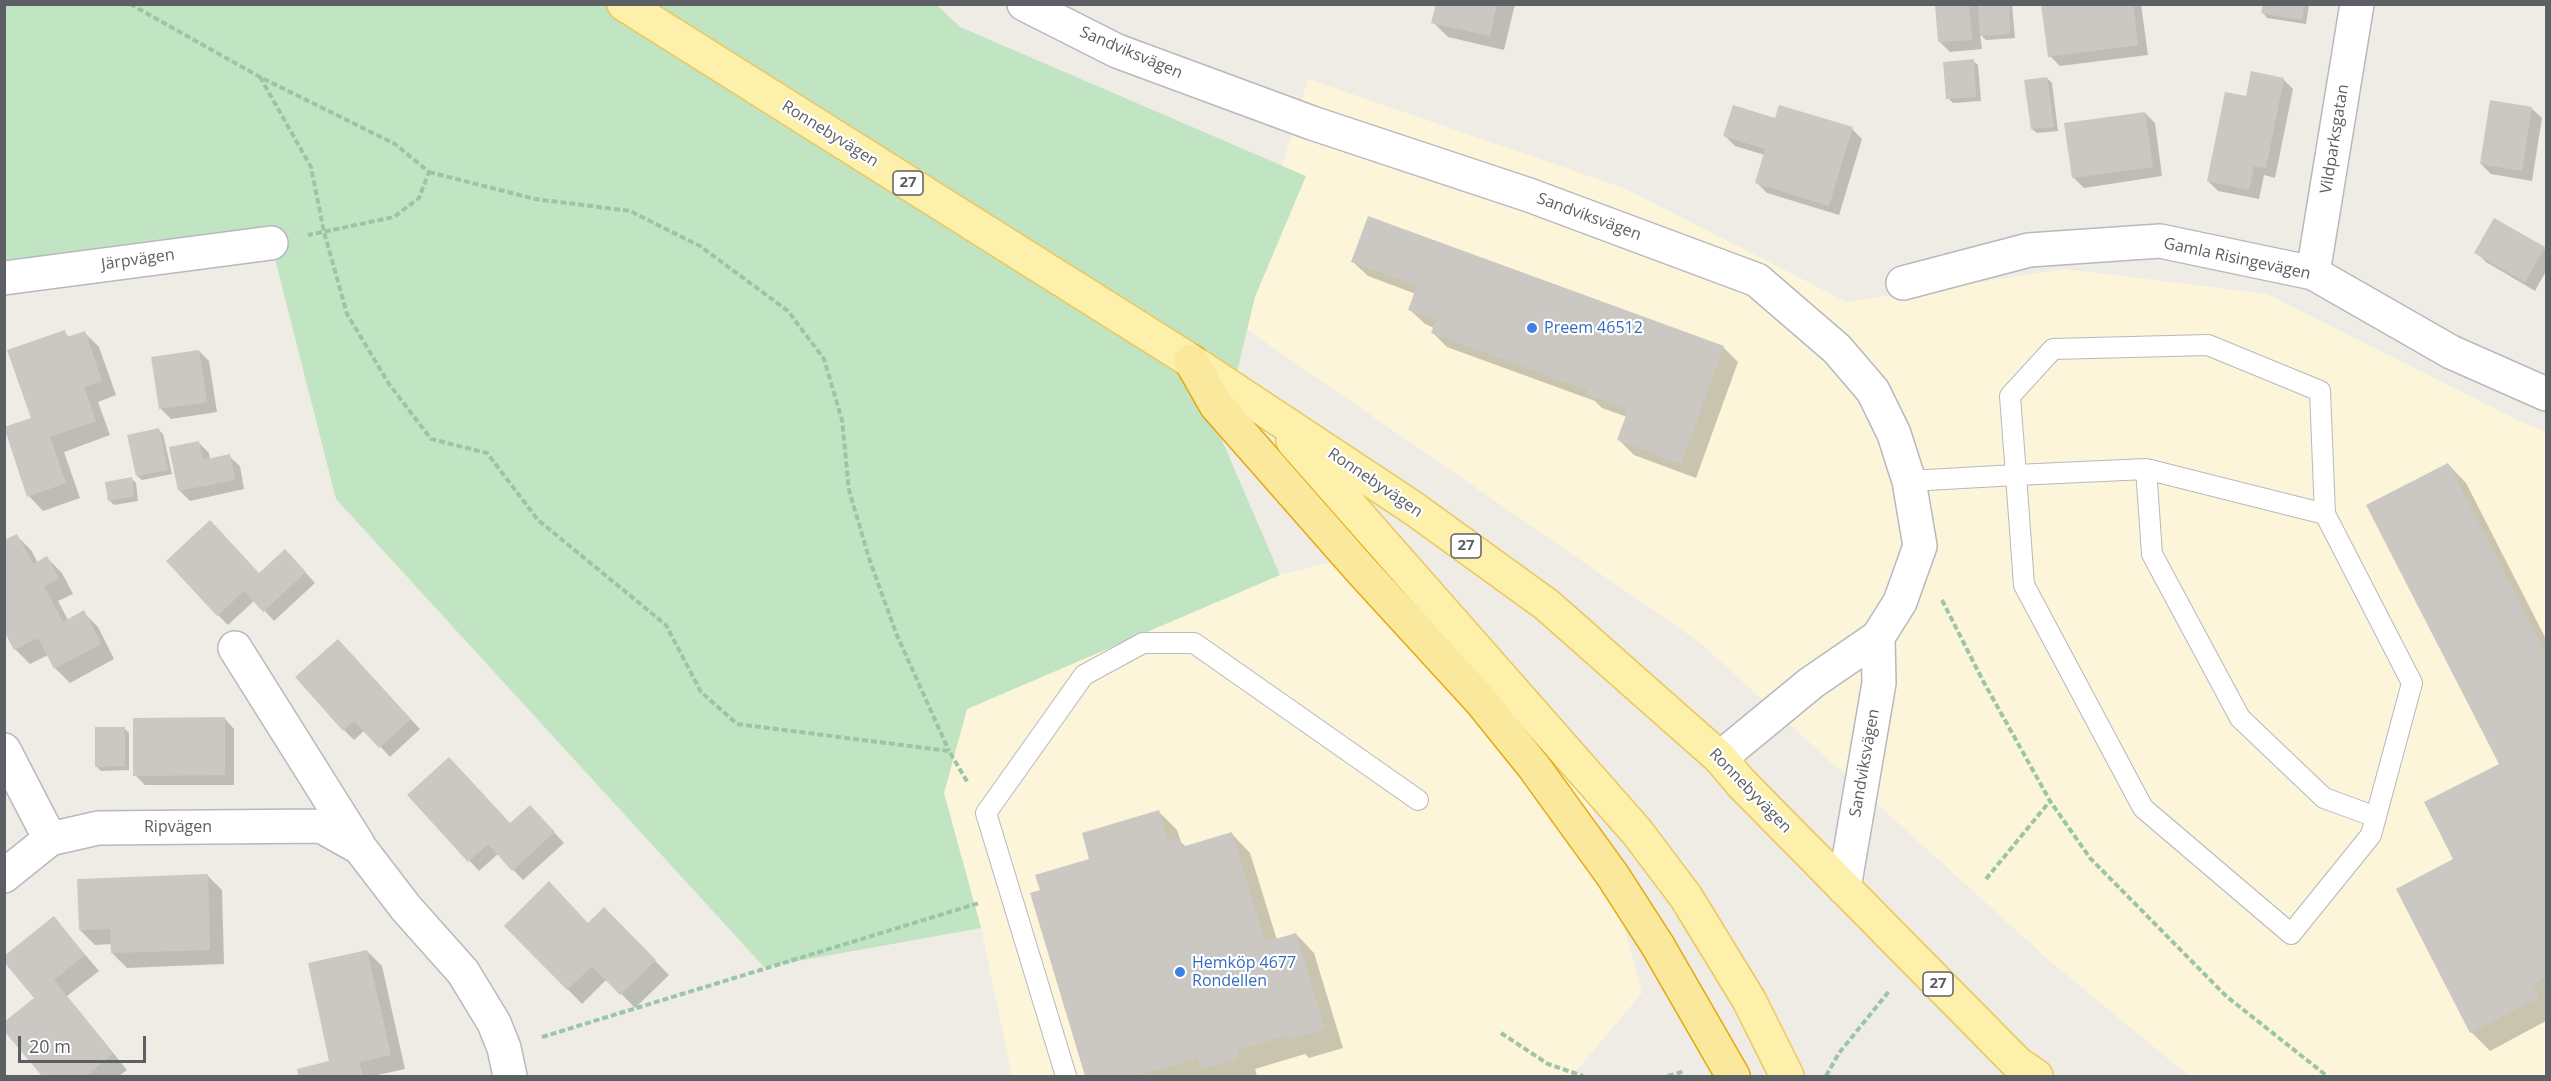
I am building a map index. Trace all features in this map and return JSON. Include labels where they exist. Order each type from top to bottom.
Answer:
[{"type":"highway","points":[[1191,361],[1216,405],[1480,700],[1534,767],[1612,876],[1658,946],[1733,1077]]},
{"type":"main road","name":"Ronnebyvägen","points":[[624,4],[1191,361],[1413,508],[1547,606],[1720,758],[1740,783],[2017,1063],[2036,1077]]},
{"type":"main road","points":[[1266,410],[1637,832],[1686,897],[1749,1000],[1787,1077]]},
{"type":"street","name":"Sandviksvägen","points":[[1023,4],[1117,51],[1312,123],[1529,195],[1757,280],[1837,349],[1873,391],[1894,434],[1909,481],[1920,546],[1900,602],[1878,637],[1811,683],[1720,758]]},
{"type":"street","name":"Vildparksgatan","points":[[2313,273],[2357,4]]},
{"type":"street","name":"Gamla Risingevägen","points":[[1903,283],[2028,250],[2160,241],[2313,273],[2451,352],[2547,394]]},
{"type":"street","name":"Järpvägen","points":[[4,278],[272,243]]},
{"type":"street","name":"Sandviksvägen","points":[[1844,888],[1879,683],[1878,637]]},
{"type":"street","name":"Ripvägen","points":[[235,648],[360,848],[406,908],[463,972],[494,1023],[507,1062]]},
{"type":"street","points":[[4,750],[50,839]]},
{"type":"street","name":"Ripvägen","points":[[4,876],[50,839],[98,828],[321,826],[360,848]]},
{"type":"lane","points":[[2208,345],[2320,390],[2325,514],[2412,683],[2371,835],[2291,934],[2144,808],[2024,585],[2010,396],[2053,349],[2208,345]]},
{"type":"lane","points":[[1909,481],[2146,469],[2325,514]]},
{"type":"lane","points":[[2146,469],[2152,555],[2240,718],[2324,798],[2376,818]]},
{"type":"lane","points":[[1066,1077],[986,813],[1084,675],[1143,643],[1194,643],[1418,800]]},
{"type":"path","points":[[129,4],[260,77],[395,144],[429,172],[535,198],[630,211],[700,246],[788,311],[824,359],[842,420],[849,489],[869,558],[896,633],[949,751],[986,813]]},
{"type":"path","points":[[260,77],[311,167],[324,232],[347,314],[389,384],[431,439],[487,453],[538,520],[666,625],[701,692],[737,724],[949,751]]},
{"type":"path","points":[[272,243],[394,217],[419,198],[429,172]]},
{"type":"path","points":[[1920,546],[1949,617],[2050,801],[2090,858],[2226,996],[2327,1077]]},
{"type":"path","points":[[1986,879],[2050,801]]},
{"type":"path","points":[[507,1062],[1011,893]]},
{"type":"path","points":[[1825,1077],[1839,1053],[1890,990]]},
{"type":"path","points":[[1501,1033],[1548,1064],[1583,1077]]},
{"type":"shaded area","points":[[1308,79],[1624,188],[1847,302],[2065,269],[2267,294],[2546,432],[2546,1076],[2189,1076],[2052,963],[1699,642],[1236,322]]},
{"type":"shaded area","points":[[1377,551],[1589,795],[1642,993],[1572,1076],[1012,1076],[981,928],[944,793],[967,709],[1280,575]]},
{"type":"green space","points":[[4,5],[937,5],[960,27],[1306,176],[1255,297],[1221,438],[1280,575],[967,709],[944,793],[981,928],[764,967],[336,499],[271,243],[5,278]]},
{"type":"building","points":[[1436,4],[1497,4],[1490,36],[1431,23]]},
{"type":"building","points":[[1935,4],[1969,4],[1972,40],[1938,42]]},
{"type":"building","points":[[1978,4],[2009,4],[2010,34],[1980,36]]},
{"type":"building","points":[[2041,4],[2133,4],[2138,45],[2048,57]]},
{"type":"building","points":[[2263,4],[2304,4],[2302,20],[2261,13]]},
{"type":"building","points":[[1974,59],[1976,97],[1946,99],[1943,62]]},
{"type":"building","points":[[2251,71],[2284,78],[2266,168],[2254,166],[2249,190],[2207,181],[2225,92],[2246,96]]},
{"type":"building","points":[[2047,77],[2054,127],[2031,129],[2024,80]]},
{"type":"building","points":[[2490,100],[2532,107],[2522,171],[2480,164]]},
{"type":"building","points":[[1733,105],[1775,118],[1779,105],[1853,127],[1829,206],[1755,183],[1765,149],[1723,136]]},
{"type":"building","points":[[2145,112],[2153,167],[2072,178],[2064,123]]},
{"type":"building","points":[[1368,216],[1724,346],[1681,464],[1617,440],[1628,410],[1586,394],[1587,390],[1431,333],[1436,320],[1408,310],[1417,286],[1351,262]]},
{"type":"building","points":[[2494,218],[2545,247],[2525,282],[2474,253]]},
{"type":"building","points":[[65,330],[67,337],[85,331],[102,381],[84,387],[96,421],[50,437],[66,483],[27,497],[4,427],[31,418],[7,350]]},
{"type":"building","points":[[199,350],[207,402],[159,409],[151,357]]},
{"type":"building","points":[[159,428],[168,470],[136,476],[127,435]]},
{"type":"building","points":[[199,441],[203,460],[230,454],[235,480],[178,491],[169,447]]},
{"type":"building","points":[[2448,463],[2546,654],[2546,977],[2533,984],[2540,997],[2470,1033],[2396,889],[2453,859],[2424,802],[2499,764],[2366,505]]},
{"type":"building","points":[[132,477],[134,496],[108,501],[105,482]]},
{"type":"building","points":[[210,520],[259,573],[285,549],[306,572],[263,612],[244,591],[217,616],[166,561]]},
{"type":"building","points":[[17,534],[33,564],[47,556],[59,579],[44,586],[63,622],[84,610],[101,644],[54,669],[38,638],[14,650],[4,631],[4,540]]},
{"type":"building","points":[[338,639],[411,719],[379,748],[354,721],[343,731],[295,677]]},
{"type":"building","points":[[225,717],[225,775],[133,776],[133,718]]},
{"type":"building","points":[[95,727],[125,727],[125,766],[95,767]]},
{"type":"building","points":[[449,757],[510,823],[530,805],[555,832],[512,871],[488,844],[468,862],[407,795]]},
{"type":"building","points":[[1159,810],[1168,841],[1179,838],[1182,847],[1232,832],[1265,942],[1296,933],[1325,1029],[1289,1040],[1288,1035],[1237,1050],[1239,1058],[1201,1069],[1198,1058],[1136,1076],[1085,1076],[1030,893],[1040,890],[1035,875],[1089,859],[1082,833]]},
{"type":"building","points":[[208,874],[210,950],[111,953],[110,929],[79,930],[77,879]]},
{"type":"building","points":[[549,881],[588,923],[604,907],[656,960],[620,995],[592,966],[567,990],[504,926]]},
{"type":"building","points":[[54,916],[85,955],[54,980],[113,1054],[86,1076],[42,1076],[4,1031],[4,1022],[34,998],[4,962],[4,956]]},
{"type":"building","points":[[367,950],[391,1055],[359,1062],[363,1076],[298,1076],[297,1069],[329,1061],[308,963]]},
{"type":"place","name":"Preem 46512","points":[[1532,328]]},
{"type":"place","name":"Hemköp 4677 Rondellen","points":[[1180,972]]}]
